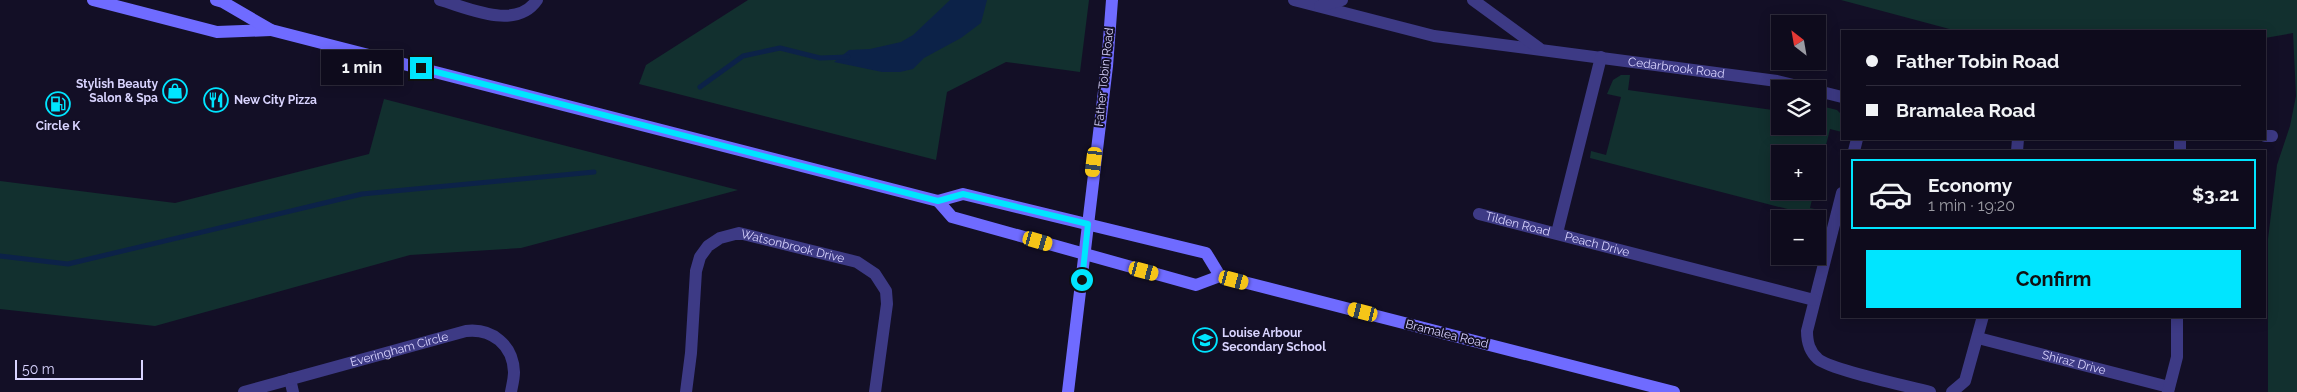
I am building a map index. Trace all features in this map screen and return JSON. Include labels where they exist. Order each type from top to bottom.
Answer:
[{"type":"main road","points":[[93,0],[217,32],[271,30]]},
{"type":"main road","points":[[216,0],[223,2],[271,30],[938,201],[963,194],[1206,253],[1220,276],[1196,285],[952,217],[938,201]]},
{"type":"main road","name":"Father Tobin Road","points":[[1068,392],[1107,66],[1112,0]]},
{"type":"main road","name":"Bramalea Road","points":[[1220,276],[1674,392]]},
{"type":"street","points":[[440,0],[504,17],[516,16],[525,12],[537,0]]},
{"type":"street","name":"Cedarbrook Road","points":[[1294,0],[1434,36],[1771,80]]},
{"type":"street","name":"Cedarbrook Road","points":[[1318,6],[1342,0]]},
{"type":"street","name":"Cedarbrook Road","points":[[1473,0],[1541,50]]},
{"type":"street","name":"Peach Drive","points":[[1601,57],[1557,233],[1814,300]]},
{"type":"street","points":[[1826,93],[1841,97]]},
{"type":"street","points":[[1841,197],[1807,331],[1807,341],[1811,350],[1817,358],[1826,364],[1930,392]]},
{"type":"street","name":"Tilden Road","points":[[1479,214],[1557,233]]},
{"type":"street","name":"Watsonbrook Drive","points":[[686,392],[691,353],[696,271],[700,257],[708,246],[720,238],[739,233],[857,262],[875,274],[886,291],[887,304],[875,392]]},
{"type":"street","points":[[1952,392],[1965,381],[1983,318]]},
{"type":"street","points":[[2168,390],[2176,358],[2178,318]]},
{"type":"street","name":"Everingham Circle","points":[[244,392],[466,332],[480,330],[492,334],[506,350],[514,372],[511,392]]},
{"type":"street","name":"Shiraz Drive","points":[[1978,338],[2168,390]]},
{"type":"street","points":[[290,379],[293,392]]},
{"type":"green space","points":[[748,0],[1089,0],[1080,72],[1006,62],[947,92],[936,160],[639,84],[646,65]]},
{"type":"green space","points":[[1841,0],[2297,0],[2297,392],[2268,392],[2268,239],[2277,165],[2290,126],[2296,96],[2293,33],[2266,38],[2266,30],[1953,30]]},
{"type":"green space","points":[[1621,75],[1630,75],[1628,90],[1771,110],[1771,135],[1826,135],[1826,107],[1837,110],[1841,114],[1841,132],[1830,129],[1826,145],[1771,145],[1771,200],[1812,200],[1810,208],[1819,210],[1791,210],[1590,158],[1591,151],[1606,155],[1621,97],[1607,94],[1613,80]]},
{"type":"green space","points":[[384,99],[738,190],[521,248],[410,255],[155,326],[0,309],[0,181],[175,203],[369,154]]},
{"type":"water","points":[[950,0],[987,0],[981,23],[961,38],[924,58],[913,69],[900,72],[882,72],[834,62],[849,50],[870,49],[901,42],[913,35]]},
{"type":"waterway","points":[[700,87],[743,56],[780,48],[820,58],[848,57]]},
{"type":"waterway","points":[[0,256],[68,264],[362,194],[594,172]]},
{"type":"place","name":"Stylish Beauty Salon & Spa","points":[[175,91]]},
{"type":"place","name":"New City Pizza","points":[[216,100]]},
{"type":"place","name":"Circle K","points":[[58,104]]},
{"type":"place","name":"Louise Arbour Secondary School","points":[[1205,340]]},
{"type":"route","points":[[421,68],[938,201],[963,194],[1088,224],[1082,280]]}]
